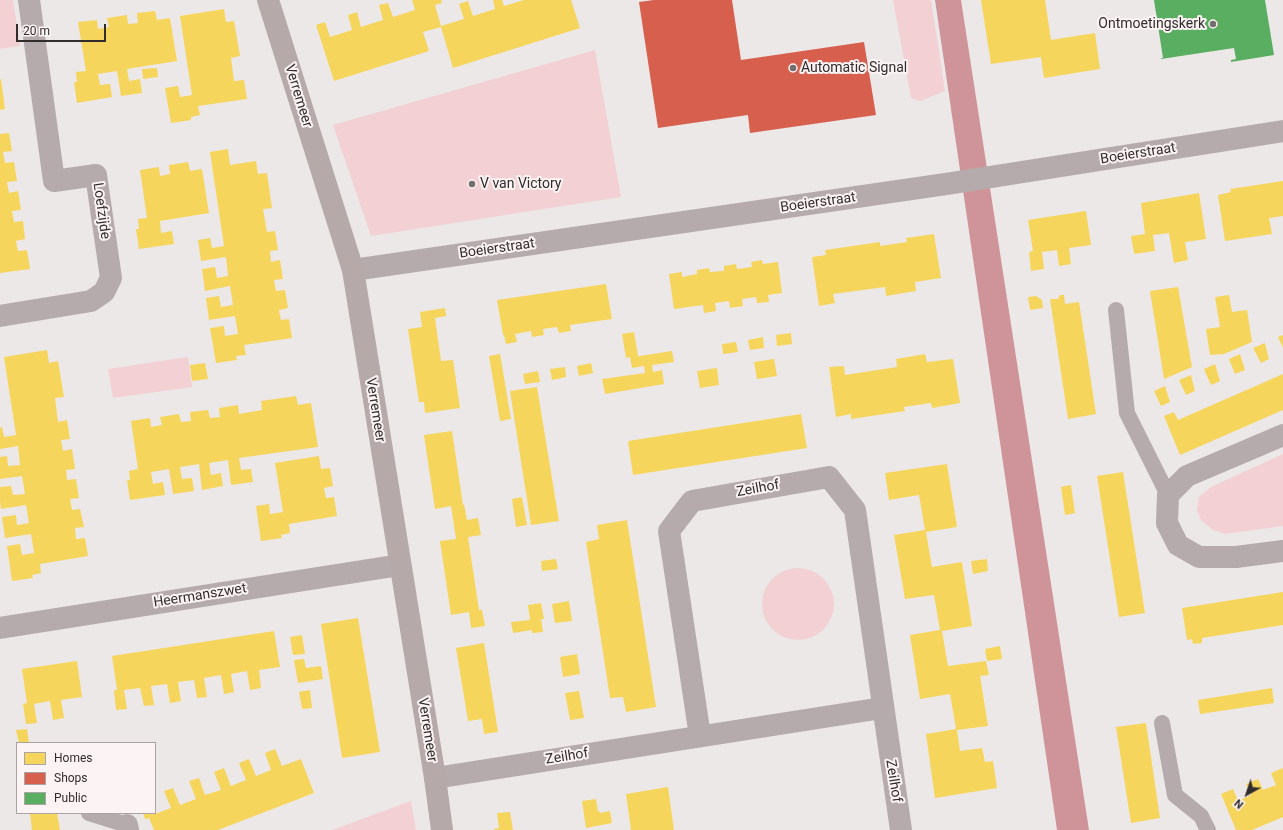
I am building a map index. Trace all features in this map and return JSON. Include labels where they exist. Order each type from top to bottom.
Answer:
[{"type":"street","name":"Loefzijde","points":[[0,316],[91,301],[104,292],[110,278],[96,175],[54,181],[29,0]]},
{"type":"street","name":"Verremeer","points":[[268,0],[352,270],[435,778],[442,830]]},
{"type":"street","name":"Boeierstraat","points":[[352,270],[946,184],[1283,131]]},
{"type":"street","points":[[1283,435],[1187,476],[1168,495],[1168,523],[1178,545],[1199,557],[1236,557],[1283,551]]},
{"type":"street","name":"Zeilhof","points":[[700,736],[669,531],[692,501],[828,477],[854,510],[901,830]]},
{"type":"street","name":"Heermanszwet","points":[[0,628],[400,565]]},
{"type":"street","name":"Zeilhof","points":[[435,778],[882,708]]},
{"type":"lane","points":[[1116,310],[1127,413],[1168,495]]},
{"type":"lane","points":[[1162,723],[1175,795],[1201,816],[1208,830]]},
{"type":"lane","points":[[92,814],[128,827]]},
{"type":"shaded area","points":[[0,0],[13,0],[20,46],[0,49]]},
{"type":"shaded area","points":[[893,0],[931,0],[945,91],[920,101],[911,98]]},
{"type":"shaded area","points":[[935,0],[961,0],[1089,830],[1057,830]]},
{"type":"shaded area","points":[[595,50],[621,197],[371,236],[333,125]]},
{"type":"shaded area","points":[[188,357],[192,387],[113,398],[108,369]]},
{"type":"shaded area","points":[[1283,454],[1283,526],[1225,534],[1213,530],[1201,520],[1197,510],[1199,497],[1211,487]]},
{"type":"shaded area","points":[[798,568],[818,574],[828,584],[834,604],[828,624],[818,634],[798,640],[778,634],[768,624],[762,604],[768,584],[778,574]]},
{"type":"shaded area","points":[[411,801],[416,830],[332,830]]},
{"type":"building: Homes","points":[[412,0],[441,0],[442,3],[435,5],[441,26],[464,19],[459,4],[468,1],[473,16],[495,9],[493,0],[502,0],[504,6],[524,0],[571,0],[580,28],[453,68],[441,27],[423,32],[429,51],[334,81],[316,25],[325,22],[330,37],[352,30],[348,15],[357,12],[361,27],[383,20],[379,5],[388,3],[393,17],[415,10]]},
{"type":"building: Homes","points":[[981,0],[1045,0],[1051,40],[1095,33],[1100,69],[1044,78],[1041,57],[991,64]]},
{"type":"building: Homes","points":[[224,9],[226,22],[234,21],[240,56],[231,58],[234,81],[244,80],[247,99],[198,106],[200,115],[191,117],[191,120],[171,123],[165,88],[178,86],[180,97],[192,95],[180,16]]},
{"type":"building: Homes","points":[[155,11],[157,20],[170,18],[177,61],[127,69],[129,81],[140,79],[142,93],[121,96],[117,71],[98,74],[100,85],[110,84],[112,97],[77,103],[74,82],[77,82],[76,72],[86,71],[78,22],[97,20],[98,29],[109,27],[107,18],[127,15],[128,24],[138,23],[137,13]]},
{"type":"building: Homes","points":[[157,68],[158,77],[143,79],[142,69]]},
{"type":"building: Homes","points":[[1,79],[5,109],[0,110],[0,80]]},
{"type":"building: Homes","points":[[9,133],[12,151],[3,152],[5,163],[14,162],[17,181],[7,182],[9,193],[18,191],[21,210],[12,211],[14,222],[23,221],[25,239],[16,241],[18,251],[27,250],[30,269],[0,273],[0,134]]},
{"type":"building: Homes","points":[[228,149],[230,165],[256,161],[258,174],[267,173],[272,208],[263,209],[267,232],[275,231],[278,250],[270,251],[271,262],[280,260],[283,279],[274,280],[276,291],[285,290],[288,308],[279,310],[281,320],[289,319],[292,338],[244,345],[246,355],[236,356],[237,360],[216,363],[210,328],[224,326],[225,336],[238,334],[235,316],[209,320],[206,298],[219,296],[221,307],[233,305],[230,286],[205,291],[202,269],[215,267],[217,278],[228,276],[226,257],[201,261],[198,240],[210,238],[212,248],[224,246],[210,152]]},
{"type":"building: Homes","points":[[188,162],[190,171],[202,169],[209,213],[160,221],[161,233],[172,231],[174,244],[139,249],[136,229],[139,229],[138,219],[147,218],[140,170],[159,167],[160,176],[170,174],[169,165]]},
{"type":"building: Homes","points":[[1283,181],[1283,216],[1269,218],[1272,234],[1225,241],[1218,195],[1231,192],[1230,189]]},
{"type":"building: Homes","points":[[1199,193],[1206,239],[1185,242],[1188,260],[1174,263],[1169,233],[1153,235],[1155,251],[1134,254],[1131,236],[1145,234],[1141,203]]},
{"type":"building: Homes","points":[[1086,211],[1091,245],[1069,248],[1071,264],[1059,266],[1057,250],[1042,252],[1044,269],[1031,271],[1029,252],[1033,251],[1028,220]]},
{"type":"building: Homes","points":[[934,234],[941,278],[915,282],[916,291],[886,296],[885,287],[833,294],[835,303],[819,306],[812,257],[826,255],[825,250],[880,242],[880,246],[907,242],[906,238]]},
{"type":"building: Homes","points":[[762,260],[763,264],[778,262],[782,293],[768,295],[769,302],[757,303],[756,297],[742,299],[743,306],[730,308],[729,301],[715,303],[716,311],[704,313],[703,305],[674,309],[669,274],[682,272],[682,277],[697,274],[697,270],[709,268],[710,272],[724,271],[724,266],[736,264],[737,269],[752,267],[751,262]]},
{"type":"building: Homes","points":[[606,284],[612,319],[570,325],[571,331],[559,333],[557,327],[543,329],[544,335],[532,337],[531,331],[515,334],[517,342],[506,344],[497,300]]},
{"type":"building: Homes","points":[[1178,287],[1192,367],[1164,379],[1150,291]]},
{"type":"building: Homes","points":[[1060,295],[1064,295],[1065,304],[1079,302],[1096,414],[1068,419],[1050,299],[1058,299]]},
{"type":"building: Homes","points":[[1229,295],[1232,312],[1247,310],[1252,342],[1224,354],[1210,355],[1206,329],[1220,327],[1215,297]]},
{"type":"building: Homes","points":[[1036,296],[1042,300],[1043,308],[1030,310],[1028,297]]},
{"type":"building: Homes","points":[[445,308],[446,316],[435,318],[441,361],[453,360],[460,408],[425,413],[424,402],[419,402],[408,329],[422,327],[420,312]]},
{"type":"building: Homes","points":[[634,332],[638,356],[633,357],[672,351],[674,362],[652,365],[653,372],[662,370],[664,384],[605,394],[602,379],[645,373],[644,366],[632,368],[630,357],[626,358],[622,334]]},
{"type":"building: Homes","points":[[791,333],[792,344],[777,346],[776,335]]},
{"type":"building: Homes","points":[[1283,335],[1283,348],[1278,337]]},
{"type":"building: Homes","points":[[763,337],[764,348],[750,350],[748,340]]},
{"type":"building: Homes","points":[[736,342],[738,352],[723,354],[722,344]]},
{"type":"building: Homes","points":[[1265,343],[1269,359],[1261,363],[1253,348]]},
{"type":"building: Homes","points":[[47,350],[49,363],[58,361],[64,397],[55,398],[58,422],[67,420],[70,439],[61,440],[63,451],[72,449],[75,469],[66,470],[67,480],[76,479],[79,498],[70,499],[72,510],[80,509],[84,527],[75,528],[76,539],[85,538],[88,556],[40,564],[41,573],[32,575],[33,578],[12,581],[7,546],[20,544],[22,555],[34,553],[31,534],[5,538],[2,517],[16,515],[17,525],[29,523],[26,505],[1,509],[0,487],[11,486],[13,495],[25,494],[22,476],[0,479],[0,457],[7,456],[8,466],[20,465],[18,446],[0,449],[0,428],[2,427],[4,437],[16,435],[4,357]]},
{"type":"building: Homes","points":[[500,354],[511,419],[500,421],[489,356]]},
{"type":"building: Homes","points":[[925,354],[927,362],[953,359],[960,403],[932,408],[931,403],[904,407],[905,411],[851,419],[851,414],[836,417],[829,367],[844,366],[845,375],[897,367],[896,359]]},
{"type":"building: Homes","points":[[1240,354],[1245,370],[1235,374],[1229,359]]},
{"type":"building: Homes","points":[[774,359],[777,376],[757,379],[754,362]]},
{"type":"building: Homes","points":[[205,363],[208,379],[192,381],[190,365]]},
{"type":"building: Homes","points":[[591,363],[593,373],[579,376],[577,366]]},
{"type":"building: Homes","points":[[1215,364],[1220,381],[1211,385],[1204,369]]},
{"type":"building: Homes","points":[[565,367],[566,377],[552,380],[550,369]]},
{"type":"building: Homes","points":[[717,368],[719,385],[700,388],[697,371]]},
{"type":"building: Homes","points":[[538,371],[540,382],[525,384],[523,374]]},
{"type":"building: Homes","points":[[1283,374],[1283,410],[1180,455],[1164,416],[1174,412],[1178,420]]},
{"type":"building: Homes","points":[[1191,375],[1195,391],[1186,395],[1179,380]]},
{"type":"building: Homes","points":[[1165,386],[1170,402],[1161,406],[1154,391]]},
{"type":"building: Homes","points":[[537,387],[559,521],[531,525],[510,391]]},
{"type":"building: Homes","points":[[296,396],[298,405],[311,403],[318,447],[239,458],[241,470],[251,469],[253,482],[231,485],[228,460],[209,463],[211,475],[221,473],[223,486],[202,490],[199,464],[180,467],[182,479],[192,478],[194,491],[173,494],[169,469],[151,472],[153,484],[163,482],[165,495],[130,500],[127,480],[130,480],[129,471],[138,469],[131,421],[150,418],[151,427],[162,425],[160,417],[179,414],[181,422],[191,421],[190,412],[208,410],[210,418],[220,417],[219,408],[238,405],[239,414],[262,410],[261,401]]},
{"type":"building: Homes","points":[[801,414],[807,448],[633,475],[628,441]]},
{"type":"building: Homes","points":[[452,431],[463,505],[464,504],[467,520],[478,518],[481,535],[468,537],[479,610],[482,610],[485,626],[471,628],[469,612],[451,615],[440,541],[456,539],[451,506],[435,509],[424,435]]},
{"type":"building: Homes","points":[[319,456],[321,469],[330,468],[333,486],[324,488],[326,498],[334,497],[337,516],[289,524],[290,533],[281,535],[282,538],[261,541],[256,506],[269,504],[270,514],[283,512],[275,463]]},
{"type":"building: Homes","points":[[947,464],[957,527],[926,532],[932,567],[962,562],[972,626],[942,631],[948,666],[986,661],[989,675],[980,676],[988,726],[957,730],[960,751],[982,748],[985,762],[993,761],[997,788],[935,798],[926,734],[956,729],[950,694],[920,699],[910,635],[940,630],[934,595],[905,599],[894,535],[925,530],[919,495],[889,500],[885,473]]},
{"type":"building: Homes","points":[[1123,472],[1145,613],[1119,617],[1097,476]]},
{"type":"building: Homes","points":[[1071,485],[1075,513],[1065,515],[1061,487]]},
{"type":"building: Homes","points":[[522,497],[527,525],[516,527],[512,499]]},
{"type":"building: Homes","points":[[627,520],[656,707],[626,712],[623,697],[610,698],[586,542],[599,539],[597,525]]},
{"type":"building: Homes","points":[[556,559],[558,569],[542,571],[541,561]]},
{"type":"building: Homes","points":[[987,559],[988,571],[973,574],[971,561]]},
{"type":"building: Homes","points":[[1283,592],[1283,625],[1202,638],[1202,643],[1193,644],[1192,639],[1187,640],[1182,608]]},
{"type":"building: Homes","points":[[569,601],[572,621],[555,623],[552,604]]},
{"type":"building: Homes","points":[[541,603],[544,619],[541,619],[543,632],[532,633],[532,630],[513,633],[511,622],[530,620],[528,605]]},
{"type":"building: Homes","points":[[358,618],[380,752],[342,758],[321,624]]},
{"type":"building: Homes","points":[[274,631],[280,667],[259,670],[261,688],[250,690],[247,671],[231,674],[234,692],[224,694],[221,675],[204,678],[207,697],[197,698],[194,680],[178,682],[181,701],[170,703],[167,684],[151,686],[154,705],[144,706],[140,688],[124,690],[127,709],[116,710],[114,690],[117,690],[112,656]]},
{"type":"building: Homes","points":[[302,635],[305,654],[293,655],[290,637]]},
{"type":"building: Homes","points":[[484,643],[498,732],[484,734],[482,719],[468,721],[456,648]]},
{"type":"building: Homes","points":[[1000,646],[1002,659],[987,661],[985,649]]},
{"type":"building: Homes","points":[[577,654],[580,674],[563,677],[560,657]]},
{"type":"building: Homes","points":[[304,659],[306,668],[321,666],[323,679],[298,683],[294,660]]},
{"type":"building: Homes","points":[[77,661],[82,697],[61,700],[64,718],[53,720],[50,701],[34,704],[37,723],[26,724],[23,704],[27,703],[22,669]]},
{"type":"building: Homes","points":[[1272,688],[1274,703],[1200,714],[1198,700]]},
{"type":"building: Homes","points":[[310,690],[312,708],[302,709],[299,692]]},
{"type":"building: Homes","points":[[579,691],[584,718],[570,720],[565,693]]},
{"type":"building: Homes","points":[[1146,723],[1160,818],[1131,823],[1116,727]]},
{"type":"building: Homes","points":[[27,729],[29,742],[19,742],[16,730]]},
{"type":"building: Homes","points":[[275,749],[282,766],[301,759],[314,793],[218,830],[154,830],[149,818],[145,819],[143,814],[156,814],[171,808],[164,791],[173,788],[180,805],[196,799],[189,781],[199,778],[205,795],[221,790],[214,772],[224,768],[231,786],[246,780],[239,763],[249,759],[256,776],[271,770],[265,753]]},
{"type":"building: Homes","points":[[1283,768],[1283,817],[1252,830],[1236,830],[1221,794],[1233,789],[1238,801],[1251,795],[1246,784],[1258,779],[1263,790],[1276,785],[1271,773]]},
{"type":"building: Homes","points":[[668,787],[674,830],[631,830],[626,794]]},
{"type":"building: Homes","points":[[596,799],[598,812],[610,811],[612,823],[586,828],[582,801]]},
{"type":"building: Homes","points":[[510,812],[513,830],[494,830],[499,828],[497,813]]},
{"type":"building: Homes","points":[[30,814],[57,814],[60,830],[32,830]]},
{"type":"building: Shops","points":[[654,0],[732,0],[741,60],[864,42],[876,115],[750,133],[748,115],[658,128],[639,2]]},
{"type":"building: Public","name":"Ontmoetingskerk","points":[[1154,0],[1265,0],[1274,55],[1231,62],[1231,60],[1236,59],[1234,48],[1161,59],[1163,58]]},
{"type":"place","name":"Ontmoetingskerk","points":[[1213,24]]},
{"type":"place","name":"Automatic Signal","points":[[793,68]]},
{"type":"place","name":"V van Victory","points":[[472,184]]}]
